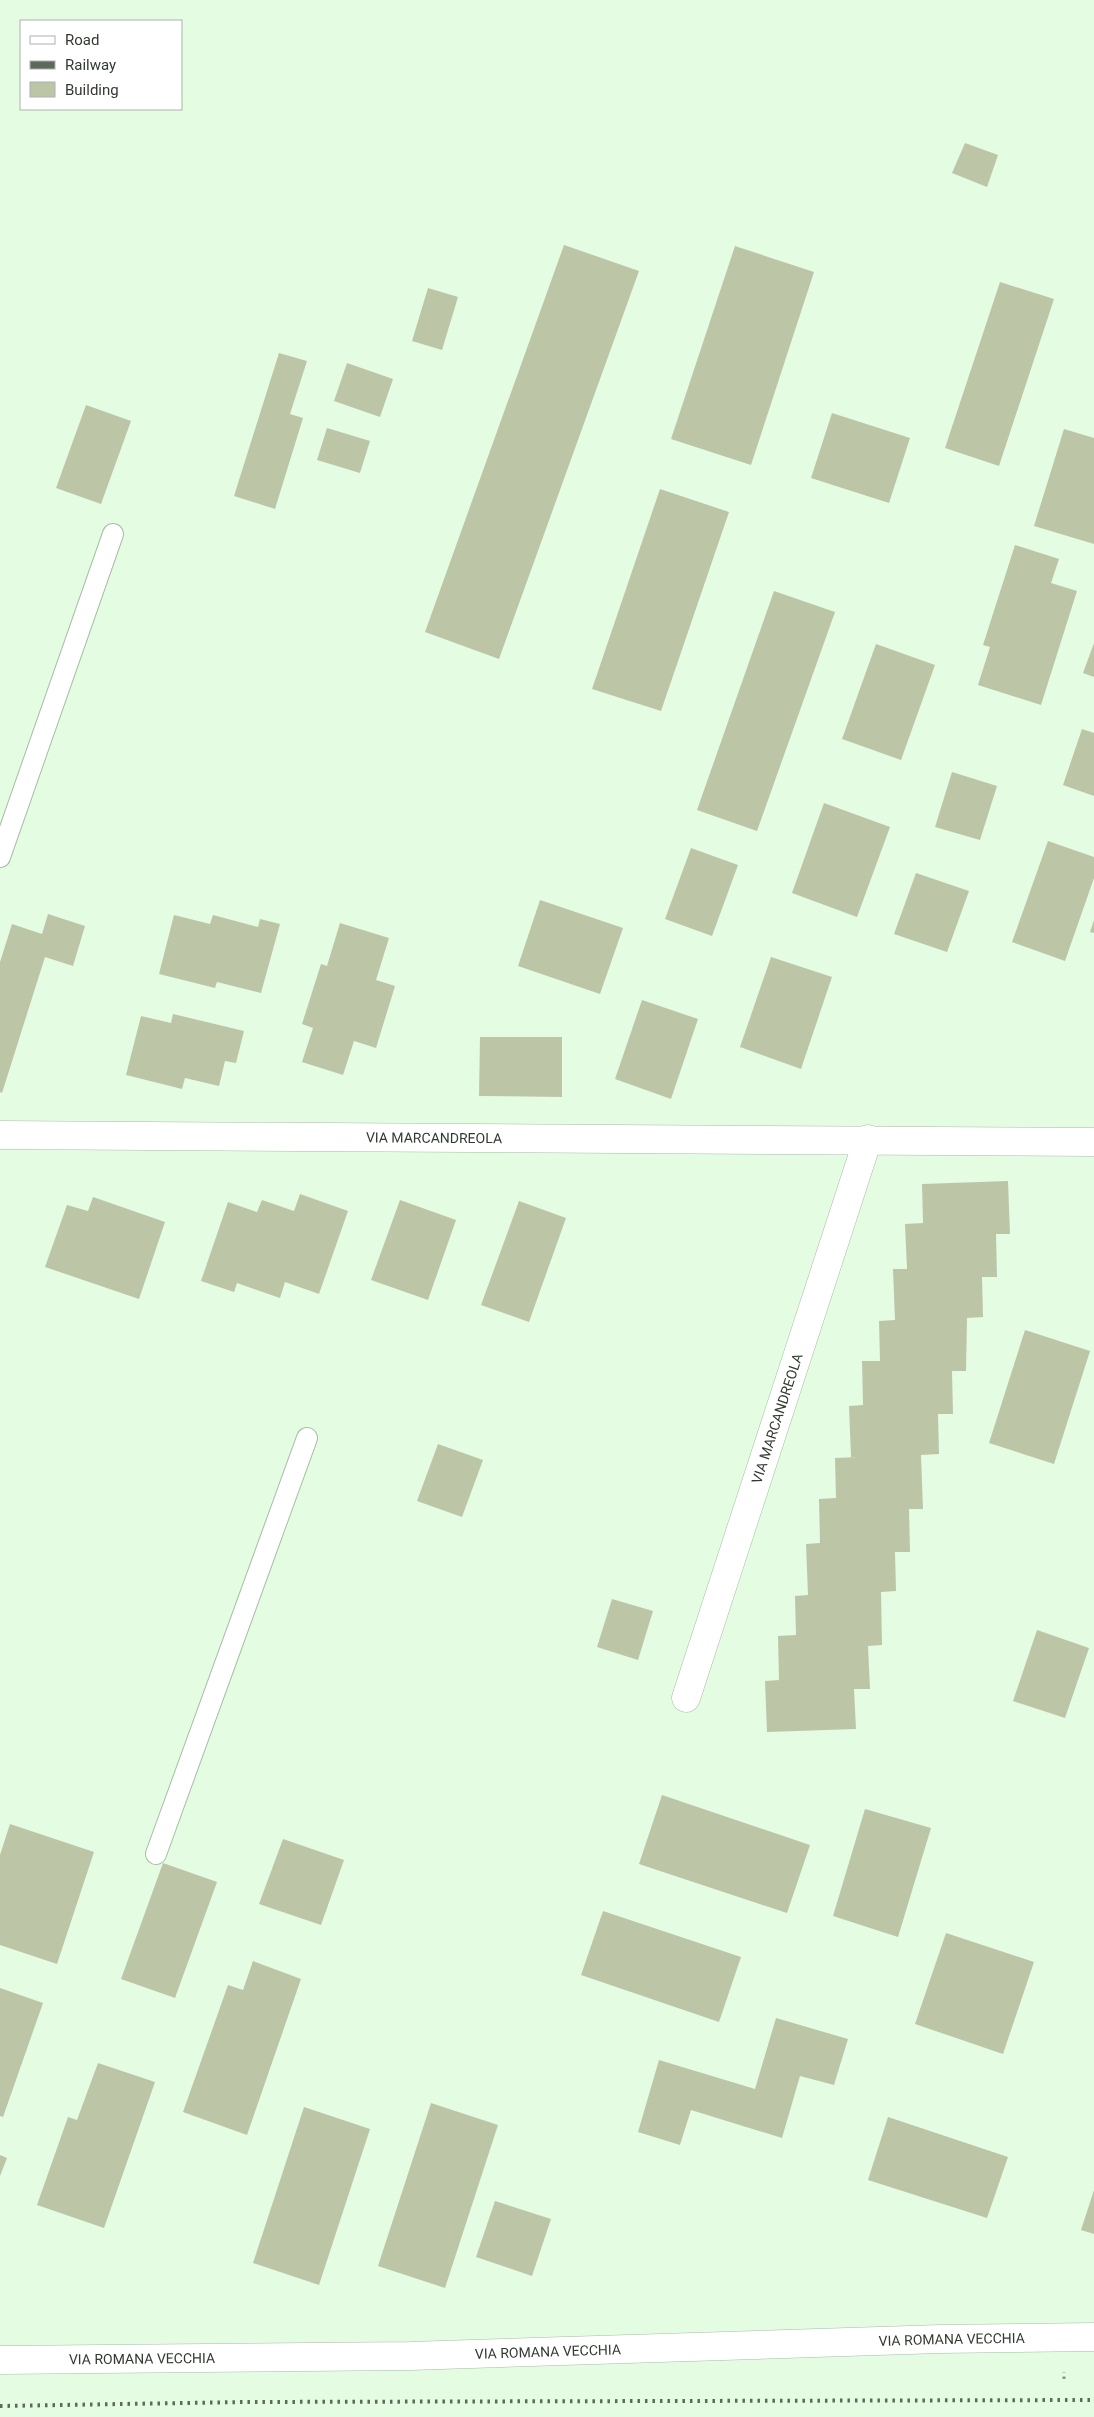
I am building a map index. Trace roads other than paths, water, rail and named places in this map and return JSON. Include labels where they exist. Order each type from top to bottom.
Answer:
[{"type":"street","name":"VIA MARCANDREOLA","points":[[0,1135],[189,1135],[404,1140],[868,1139],[1094,1142]]},
{"type":"street","name":"VIA MARCANDREOLA","points":[[686,1698],[868,1139]]},
{"type":"street","name":"VIA ROMANA VECCHIA","points":[[0,2360],[410,2356],[931,2340],[1094,2337]]},
{"type":"lane","points":[[0,857],[113,534]]},
{"type":"lane","points":[[156,1854],[306,1438]]},
{"type":"railway","points":[[0,2406],[244,2402],[1094,2400]]}]
